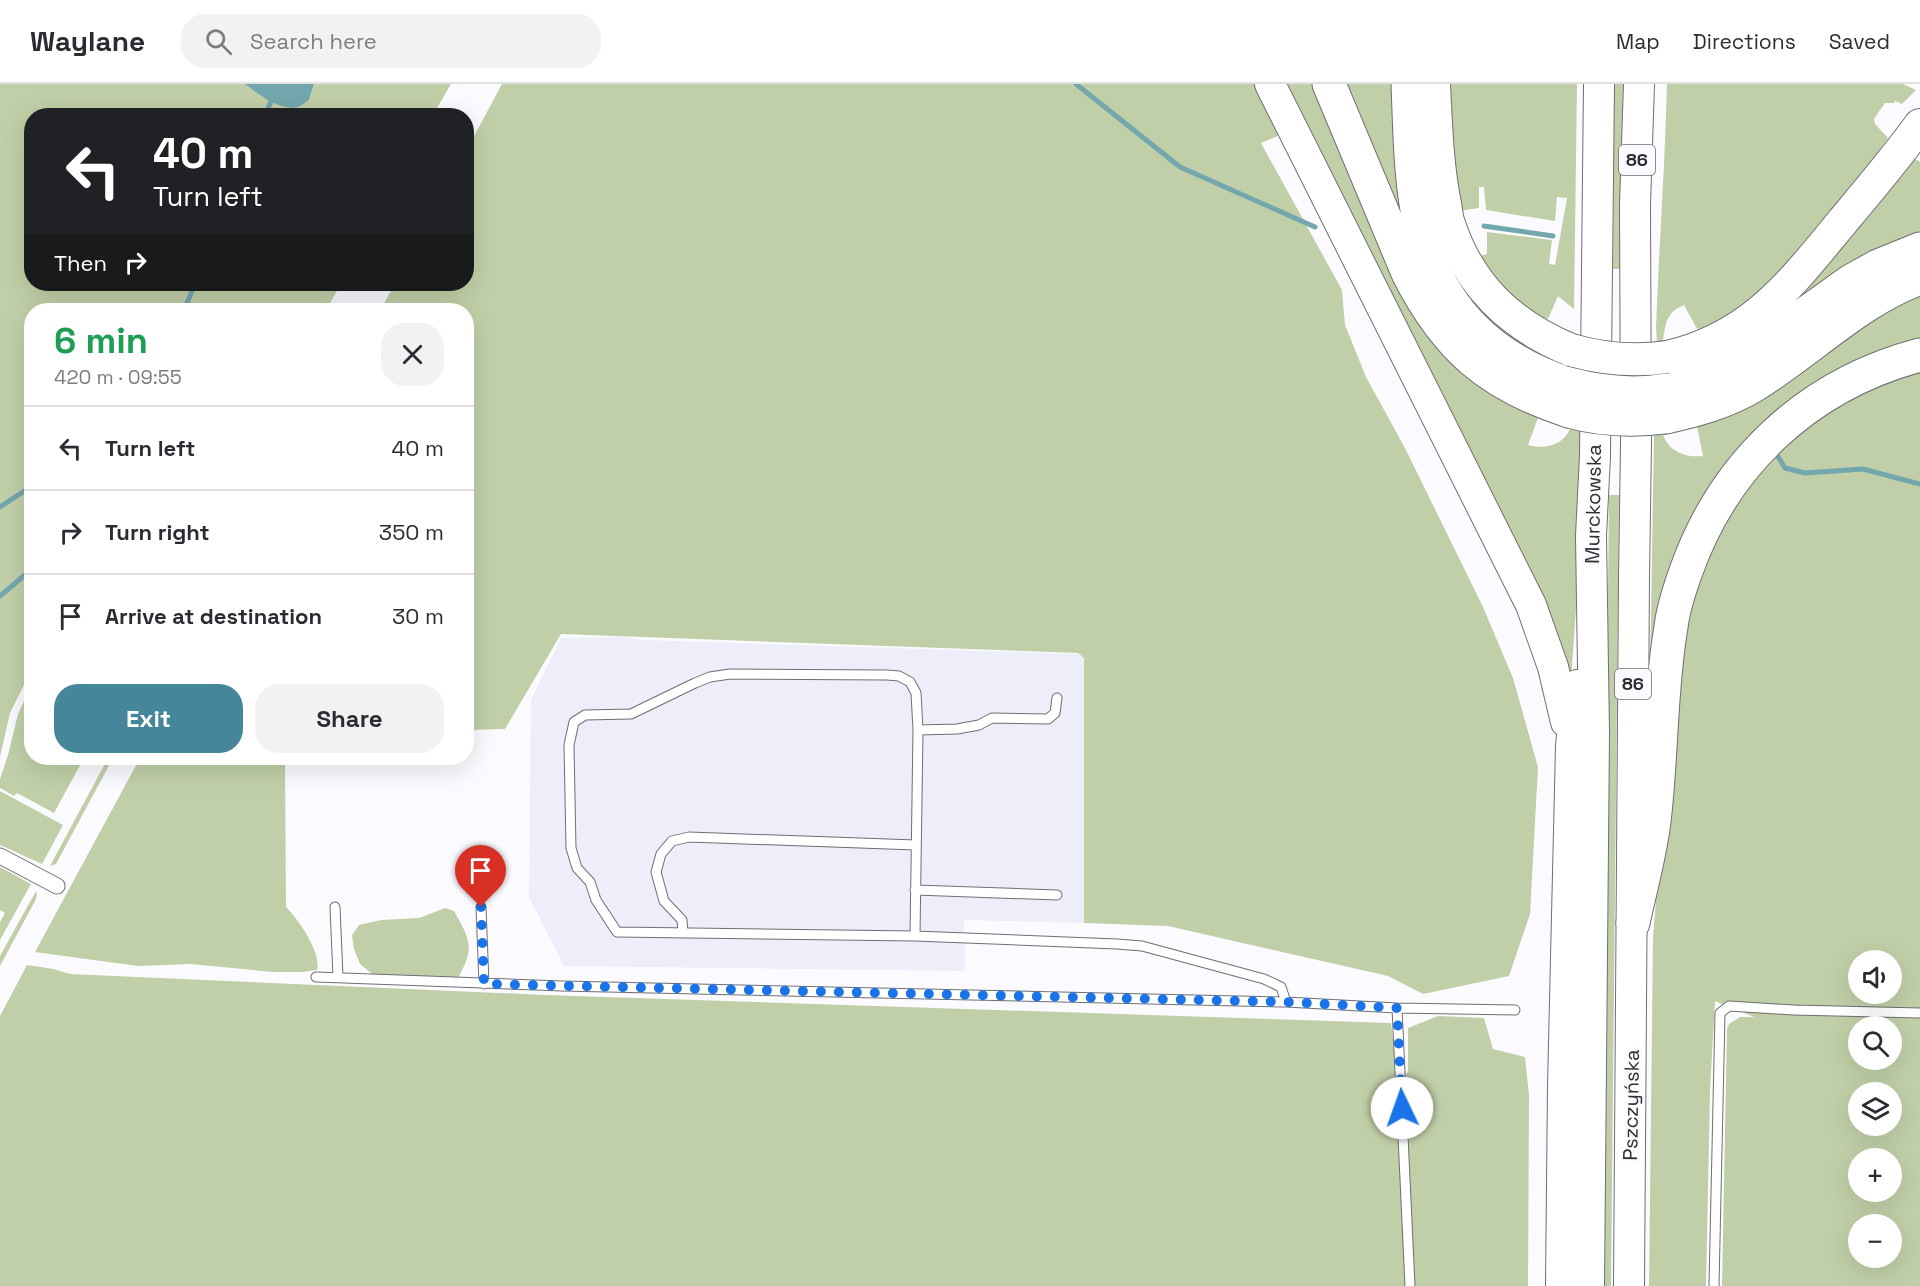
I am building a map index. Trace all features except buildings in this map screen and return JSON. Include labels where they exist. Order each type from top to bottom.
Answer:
[{"type":"highway","points":[[1329,84],[1408,273],[1422,303],[1437,324],[1472,360],[1521,393],[1569,398]]},
{"type":"highway","points":[[1408,84],[1411,159],[1421,231],[1431,262],[1447,294],[1475,330],[1508,357],[1544,376],[1593,416],[1617,419],[1666,403],[1727,400],[1752,386],[1867,305],[1920,278]]},
{"type":"highway","points":[[1434,84],[1440,178],[1448,220],[1471,271],[1499,306],[1526,328],[1570,350],[1620,360],[1667,357],[1694,350],[1721,339],[1745,324],[1781,294],[1888,167],[1920,125]]},
{"type":"highway","points":[[1666,403],[1699,380],[1730,367],[1851,281],[1878,266],[1920,249]]},
{"type":"highway","points":[[1633,923],[1654,823],[1671,625],[1679,593],[1703,529],[1722,495],[1752,457],[1772,436],[1804,409],[1825,394],[1857,378],[1920,355]]},
{"type":"main road","points":[[1270,84],[1531,605],[1553,667],[1571,746]]},
{"type":"main road","name":"Murckowska","points":[[1592,924],[1594,723],[1591,536],[1595,456],[1599,84]]},
{"type":"main road","name":"86","points":[[1633,923],[1635,205],[1639,84]]},
{"type":"main road","points":[[1561,1286],[1571,746],[1591,536]]},
{"type":"main road","name":"Pszczyńska","points":[[1629,1286],[1633,923]]},
{"type":"main road","name":"Pszczyńska","points":[[1589,1286],[1592,924]]},
{"type":"street","points":[[0,856],[57,886]]},
{"type":"lane","points":[[915,936],[918,730],[916,693],[910,682],[899,676],[887,675],[720,675],[695,683],[631,714],[585,715],[574,722],[569,745],[571,848],[577,867],[590,882],[596,900],[617,932],[915,936],[1142,946],[1264,979],[1281,987],[1286,1002]]},
{"type":"lane","points":[[918,730],[957,729],[979,725],[992,718],[1048,719],[1055,713],[1057,698]]},
{"type":"lane","points":[[683,933],[682,920],[664,901],[656,872],[661,854],[672,841],[689,837],[916,845]]},
{"type":"lane","points":[[915,890],[1057,895]]},
{"type":"lane","points":[[335,907],[338,977]]},
{"type":"lane","points":[[481,907],[484,984]]},
{"type":"lane","points":[[316,976],[484,984],[1286,1002],[1397,1008],[1515,1010]]},
{"type":"lane","points":[[1714,1286],[1720,1013],[1729,1006],[1920,1013]]},
{"type":"lane","points":[[1397,1008],[1410,1286]]},
{"type":"shaded area","points":[[624,637],[645,640],[1079,654],[1084,658],[1084,923],[964,920],[965,971],[564,966],[529,897],[531,700],[561,638]]},
{"type":"green space","points":[[0,84],[245,84],[271,101],[292,108],[24,108],[24,291],[337,291],[330,303],[24,303],[24,685],[10,713],[0,757]]},
{"type":"green space","points":[[314,84],[451,84],[437,108],[292,108],[309,100]]},
{"type":"green space","points":[[502,84],[1258,84],[1283,134],[1261,143],[1342,290],[1345,325],[1366,377],[1405,448],[1483,607],[1513,678],[1538,767],[1530,914],[1509,976],[1423,994],[1388,976],[1168,926],[1084,923],[1084,658],[1078,653],[561,634],[505,729],[474,730],[474,303],[384,303],[391,291],[474,291],[474,136]]},
{"type":"green space","points":[[1282,84],[1320,84],[1390,252],[1528,411],[1538,418],[1528,445],[1548,446],[1560,442],[1571,426],[1580,428],[1579,566],[1570,695]]},
{"type":"green space","points":[[1338,84],[1400,84],[1448,322]]},
{"type":"green space","points":[[1446,84],[1577,84],[1574,309],[1558,296],[1548,319],[1532,315],[1517,306],[1480,256],[1487,254],[1487,232],[1552,240],[1549,264],[1555,265],[1567,198],[1557,197],[1555,221],[1486,210],[1484,187],[1479,187],[1479,208],[1459,211]]},
{"type":"green space","points":[[1614,84],[1627,84],[1623,269],[1613,269]]},
{"type":"green space","points":[[1667,84],[1903,84],[1916,90],[1902,104],[1895,101],[1885,103],[1874,119],[1875,124],[1888,138],[1879,151],[1884,155],[1760,296],[1709,327],[1697,329],[1684,305],[1670,315],[1663,342],[1657,343],[1656,327]]},
{"type":"green space","points":[[1914,158],[1920,162],[1920,239],[1692,363]]},
{"type":"green space","points":[[1920,288],[1920,347],[1770,426],[1650,677],[1654,432],[1662,431],[1668,444],[1677,452],[1689,456],[1703,456],[1696,422]]},
{"type":"green space","points":[[1920,365],[1920,1286],[1722,1286],[1727,1028],[1740,1017],[1754,1017],[1715,1001],[1710,1090],[1706,1286],[1649,1286],[1653,937],[1672,698],[1676,661],[1714,527],[1800,423]]},
{"type":"green space","points":[[1609,495],[1619,495],[1611,1286],[1601,1286]]},
{"type":"green space","points":[[24,701],[24,765],[80,765],[54,813],[17,793],[14,796],[0,788],[0,779],[18,714]]},
{"type":"green space","points":[[104,765],[109,765],[56,864],[50,866]]},
{"type":"green space","points":[[136,765],[285,765],[286,907],[313,946],[318,963],[317,970],[273,972],[190,964],[138,966],[35,952]]},
{"type":"green space","points":[[0,791],[63,825],[42,864],[0,845]]},
{"type":"green space","points":[[0,867],[31,884],[0,940],[0,922],[5,913],[0,910]]},
{"type":"green space","points":[[36,891],[35,901],[0,966],[0,956]]},
{"type":"green space","points":[[445,908],[454,911],[469,945],[467,960],[457,980],[375,976],[360,964],[352,935],[359,925],[381,920],[419,918]]},
{"type":"green space","points":[[27,965],[70,974],[545,995],[1391,1023],[1399,1090],[1408,1071],[1408,1028],[1438,1016],[1484,1018],[1493,1049],[1525,1057],[1529,1095],[1528,1286],[0,1286],[0,1016]]},
{"type":"water","points":[[245,84],[314,84],[309,100],[292,108],[273,103]]},
{"type":"waterway","points":[[1076,84],[1180,167],[1315,227]]},
{"type":"waterway","points":[[268,108],[271,101]]},
{"type":"waterway","points":[[1484,226],[1553,236]]},
{"type":"waterway","points":[[187,303],[192,291]]},
{"type":"waterway","points":[[1777,455],[1785,468],[1805,473],[1863,469],[1920,484]]},
{"type":"waterway","points":[[0,507],[24,491]]},
{"type":"waterway","points":[[0,596],[24,576]]},
{"type":"route","points":[[481,907],[484,984],[1286,1002],[1397,1008],[1402,1108]]}]
